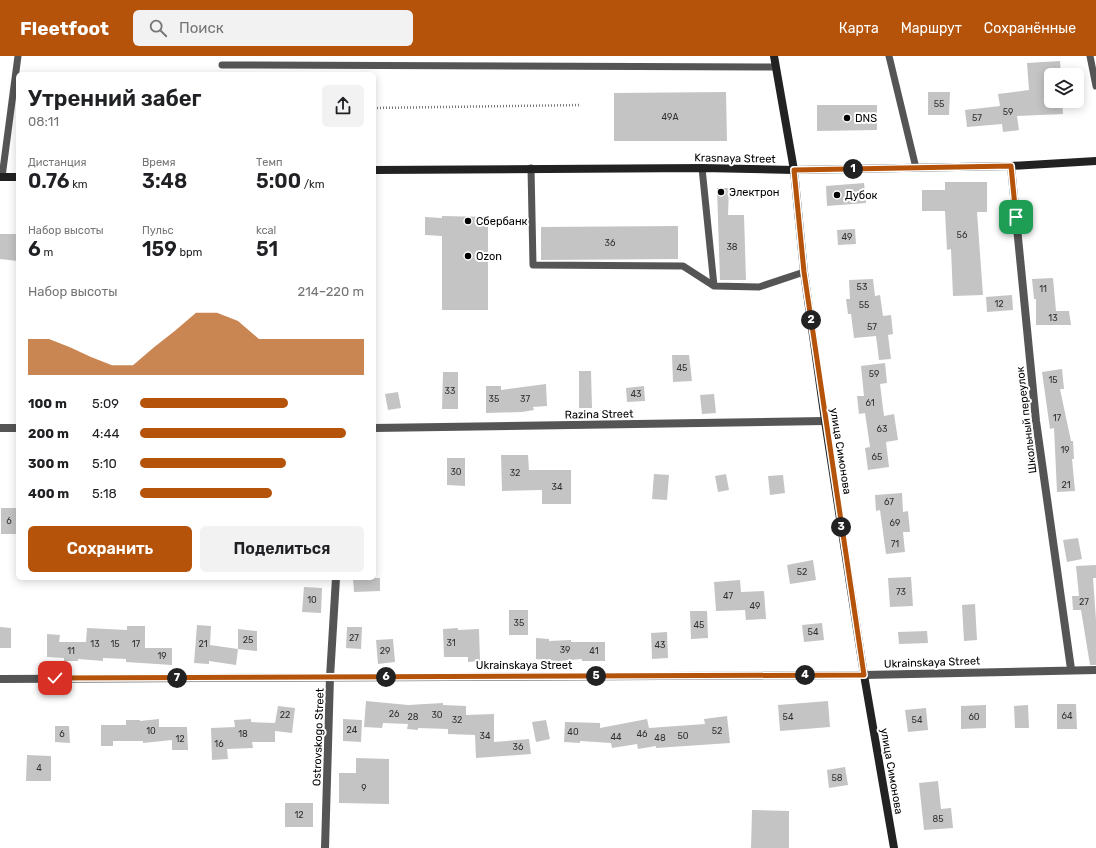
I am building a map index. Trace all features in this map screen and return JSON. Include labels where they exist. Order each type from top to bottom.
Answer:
[{"type":"street","name":"улица Симонова","points":[[774,56],[794,170],[804,272],[825,421],[864,675],[894,848]]},
{"type":"street","name":"Krasnaya Street","points":[[376,170],[702,168],[794,170],[1011,166],[1096,161]]},
{"type":"street","name":"Школьный переулок","points":[[1011,166],[1036,421],[1072,669]]},
{"type":"street","points":[[1,177],[16,177]]},
{"type":"street","name":"Razina Street","points":[[376,428],[825,421]]},
{"type":"street","points":[[0,428],[16,428]]},
{"type":"street","name":"Ostrovskogo Street","points":[[325,848],[330,677],[336,580]]},
{"type":"street","name":"Ukrainskaya Street","points":[[0,679],[864,675],[1072,669],[1096,670]]},
{"type":"lane","points":[[1,177],[18,56]]},
{"type":"lane","points":[[889,56],[916,168]]},
{"type":"lane","points":[[1090,56],[1096,86]]},
{"type":"lane","points":[[222,65],[775,67]]},
{"type":"lane","points":[[531,168],[533,265],[683,266],[714,286],[759,287],[804,272]]},
{"type":"lane","points":[[702,168],[714,286]]},
{"type":"path","points":[[376,108],[581,105]]},
{"type":"building","points":[[1060,61],[1060,68],[1044,68],[1044,108],[1063,108],[1063,114],[1017,116],[1019,130],[1003,132],[1002,124],[967,127],[965,110],[1000,106],[998,94],[1029,90],[1027,63]]},
{"type":"building","points":[[726,92],[727,141],[614,141],[614,93]]},
{"type":"building","points":[[928,92],[950,92],[949,115],[928,115]]},
{"type":"building","points":[[817,105],[877,105],[877,130],[817,131]]},
{"type":"building","points":[[945,182],[987,182],[987,212],[977,212],[983,295],[953,296],[951,249],[947,250],[945,211],[922,211],[922,190],[945,190]]},
{"type":"building","points":[[864,183],[866,203],[827,206],[826,186]]},
{"type":"building","points":[[717,188],[729,188],[728,215],[744,215],[746,280],[720,280]]},
{"type":"building","points":[[442,216],[488,217],[488,310],[442,310],[442,236],[425,235],[425,217],[442,218]]},
{"type":"building","points":[[678,226],[678,259],[541,260],[541,227]]},
{"type":"building","points":[[855,229],[856,244],[838,245],[837,230]]},
{"type":"building","points":[[0,234],[16,234],[16,261],[0,259]]},
{"type":"building","points":[[1053,278],[1056,311],[1069,311],[1071,325],[1036,325],[1036,299],[1034,299],[1032,279]]},
{"type":"building","points":[[873,279],[875,296],[880,295],[883,316],[891,315],[893,334],[888,335],[891,359],[879,360],[876,336],[854,338],[851,314],[848,314],[846,299],[850,299],[849,280]]},
{"type":"building","points":[[1012,295],[1013,310],[987,312],[986,297]]},
{"type":"building","points":[[672,355],[689,355],[692,381],[673,382]]},
{"type":"building","points":[[885,363],[887,383],[880,384],[884,416],[894,414],[898,440],[886,442],[889,467],[868,470],[865,448],[870,447],[865,413],[859,414],[857,396],[864,396],[861,366]]},
{"type":"building","points":[[1062,369],[1064,389],[1060,389],[1071,441],[1073,441],[1074,459],[1072,459],[1075,491],[1057,492],[1054,428],[1050,429],[1042,372]]},
{"type":"building","points":[[579,371],[591,371],[592,408],[579,408]]},
{"type":"building","points":[[443,372],[458,372],[458,409],[442,409]]},
{"type":"building","points":[[546,384],[547,406],[533,407],[534,410],[522,412],[486,413],[486,386],[501,386],[501,390]]},
{"type":"building","points":[[644,386],[645,401],[627,402],[626,388]]},
{"type":"building","points":[[398,392],[401,408],[388,410],[385,394]]},
{"type":"building","points":[[714,394],[716,413],[702,414],[700,395]]},
{"type":"building","points":[[501,455],[528,455],[529,470],[571,470],[571,504],[542,504],[542,490],[502,491]]},
{"type":"building","points":[[447,458],[465,458],[465,486],[447,485]]},
{"type":"building","points":[[654,474],[669,475],[667,500],[652,499]]},
{"type":"building","points":[[726,474],[729,490],[718,492],[715,476]]},
{"type":"building","points":[[783,475],[785,493],[770,495],[768,476]]},
{"type":"building","points":[[902,493],[903,512],[908,511],[910,532],[903,532],[905,552],[886,554],[880,510],[876,511],[875,495]]},
{"type":"building","points":[[1,508],[16,508],[16,534],[1,534]]},
{"type":"building","points":[[1078,538],[1082,559],[1067,562],[1063,540]]},
{"type":"building","points":[[813,560],[816,580],[790,584],[787,565]]},
{"type":"building","points":[[1096,565],[1096,578],[1093,578],[1096,620],[1096,665],[1090,665],[1081,610],[1073,610],[1072,596],[1079,596],[1076,566]]},
{"type":"building","points":[[911,577],[913,606],[890,607],[888,578]]},
{"type":"building","points":[[376,578],[380,578],[380,591],[354,592],[353,580],[376,580]]},
{"type":"building","points":[[740,580],[741,592],[764,591],[766,619],[746,620],[745,610],[716,611],[714,582]]},
{"type":"building","points":[[304,587],[322,588],[321,613],[302,612]]},
{"type":"building","points":[[975,604],[977,640],[964,641],[962,605]]},
{"type":"building","points":[[509,610],[528,610],[528,635],[509,635]]},
{"type":"building","points":[[690,611],[707,611],[708,638],[691,639]]},
{"type":"building","points":[[822,623],[824,640],[804,642],[802,625]]},
{"type":"building","points":[[197,625],[211,626],[210,645],[238,649],[236,665],[209,661],[209,664],[194,663]]},
{"type":"building","points":[[127,626],[145,626],[145,648],[172,648],[172,665],[126,662],[126,659],[103,658],[103,661],[78,659],[78,661],[64,661],[64,658],[47,657],[47,634],[60,635],[59,642],[86,642],[87,628],[127,630]]},
{"type":"building","points":[[0,627],[11,628],[11,648],[0,648]]},
{"type":"building","points":[[347,627],[362,627],[361,649],[346,648]]},
{"type":"building","points":[[458,628],[458,630],[479,629],[480,661],[468,662],[468,657],[444,657],[443,629]]},
{"type":"building","points":[[238,629],[257,631],[257,651],[238,649]]},
{"type":"building","points":[[927,631],[928,643],[899,644],[898,632]]},
{"type":"building","points":[[667,632],[668,658],[652,659],[651,633]]},
{"type":"building","points":[[536,638],[549,639],[549,641],[571,640],[571,642],[605,642],[605,661],[582,661],[582,659],[559,661],[536,659]]},
{"type":"building","points":[[393,639],[395,662],[378,664],[376,640]]},
{"type":"building","points":[[366,701],[408,705],[443,703],[443,705],[466,706],[466,715],[494,714],[494,742],[529,739],[531,754],[476,758],[475,735],[448,734],[448,729],[407,729],[408,724],[383,723],[382,728],[364,727]]},
{"type":"building","points":[[828,701],[830,727],[780,731],[778,705]]},
{"type":"building","points":[[1057,704],[1076,704],[1077,729],[1057,729]]},
{"type":"building","points":[[986,705],[986,728],[961,729],[961,706]]},
{"type":"building","points":[[1028,705],[1029,728],[1015,728],[1014,706]]},
{"type":"building","points":[[278,706],[295,708],[292,733],[275,731],[275,742],[252,742],[253,748],[227,749],[228,759],[212,760],[211,728],[235,727],[234,720],[251,719],[251,722],[275,723]]},
{"type":"building","points":[[926,708],[928,730],[908,732],[905,710]]},
{"type":"building","points":[[727,716],[730,743],[656,748],[656,746],[638,749],[637,744],[612,748],[611,743],[580,741],[580,743],[564,742],[565,722],[600,723],[600,728],[647,719],[649,728],[705,724],[704,719]]},
{"type":"building","points":[[159,719],[159,727],[187,727],[188,750],[172,750],[172,740],[143,743],[143,741],[113,741],[113,746],[101,746],[101,725],[126,725],[126,720],[140,721]]},
{"type":"building","points":[[343,719],[362,720],[361,742],[343,741]]},
{"type":"building","points":[[546,720],[550,739],[536,742],[532,722]]},
{"type":"building","points":[[55,726],[69,726],[70,743],[55,742]]},
{"type":"building","points":[[27,755],[51,756],[51,781],[26,781]]},
{"type":"building","points":[[356,758],[389,759],[389,804],[339,803],[339,773],[356,773]]},
{"type":"building","points":[[845,767],[848,785],[829,788],[827,770]]},
{"type":"building","points":[[938,781],[941,809],[951,808],[953,828],[924,830],[919,783]]},
{"type":"building","points":[[285,803],[313,803],[313,827],[285,827]]},
{"type":"building","points":[[752,810],[789,811],[789,848],[751,848]]},
{"type":"place","name":"DNS","points":[[847,118]]},
{"type":"place","name":"Электрон","points":[[721,192]]},
{"type":"place","name":"Дубок","points":[[837,195]]},
{"type":"place","name":"Сбербанк","points":[[468,221]]},
{"type":"place","name":"Ozon","points":[[468,256]]},
{"type":"route","points":[[55,678],[864,675],[804,272],[794,170],[1011,166],[1016,217]]}]
